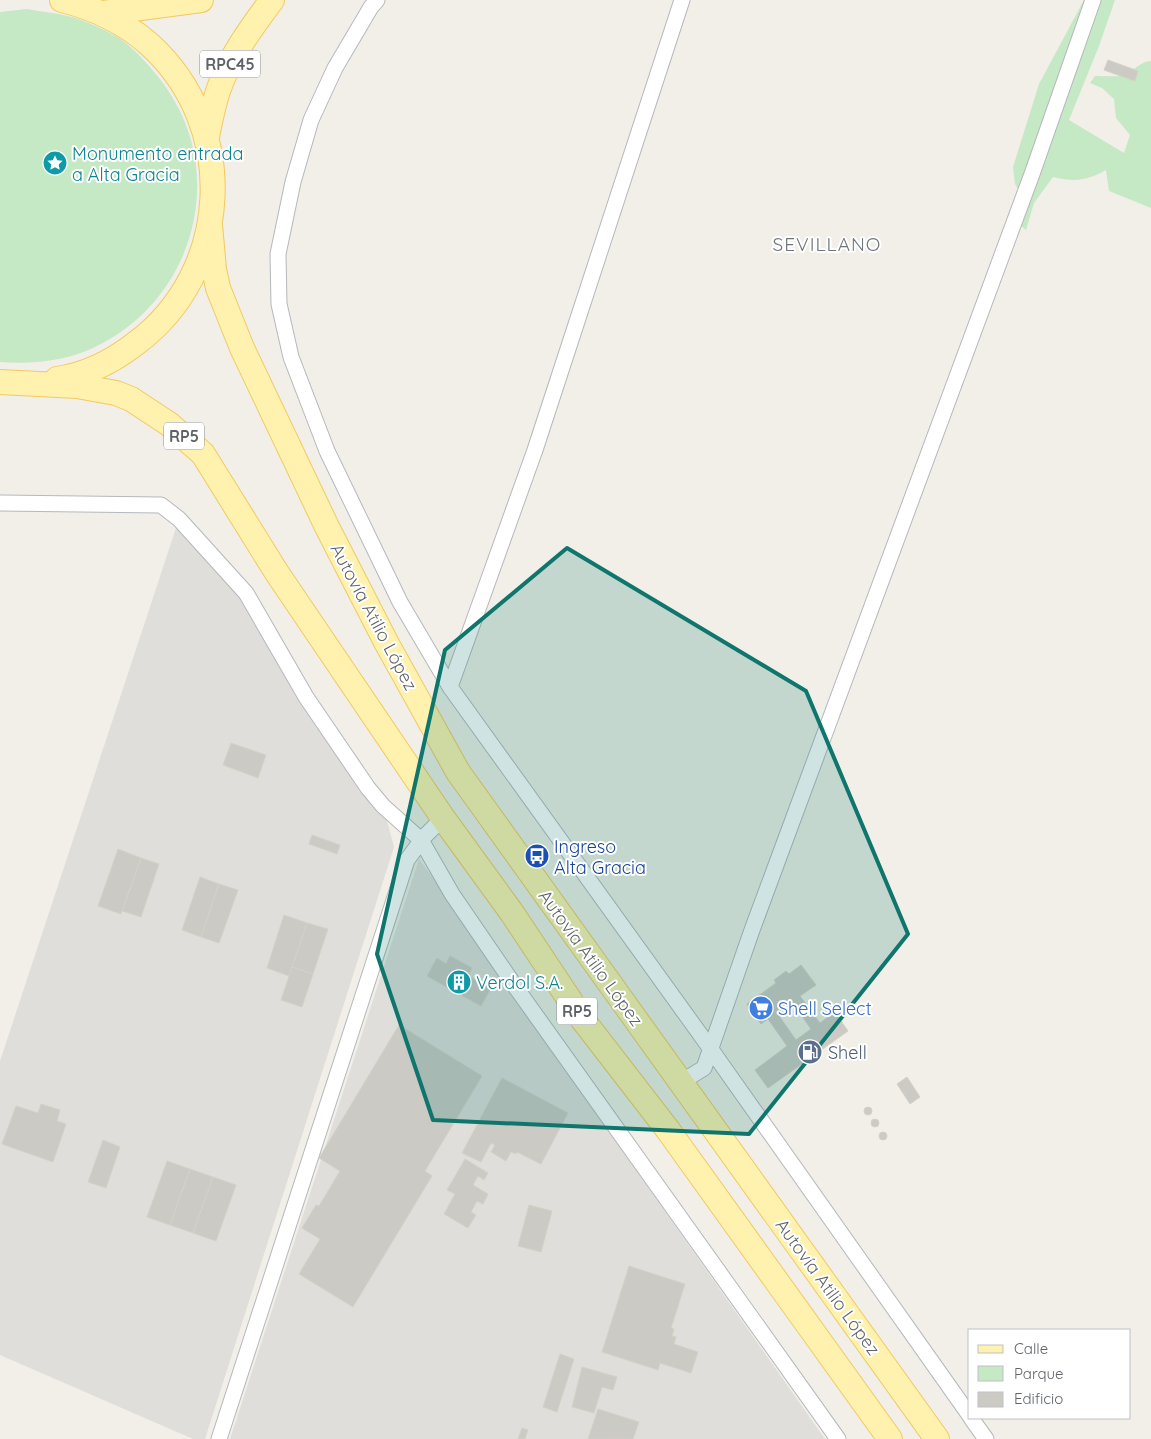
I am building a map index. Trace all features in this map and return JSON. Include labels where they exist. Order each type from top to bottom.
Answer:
[{"type":"main road","name":"Autovía Atilio López","points":[[62,0],[103,13],[134,32],[149,44],[168,64],[189,94],[207,137],[212,166],[213,186],[210,226],[214,269],[218,288],[242,348],[327,527],[458,772],[937,1439]]},
{"type":"main road","points":[[103,13],[201,0]]},
{"type":"main road","name":"RPC45","points":[[207,137],[218,91],[230,65],[248,32],[272,0]]},
{"type":"main road","name":"Autovía Atilio López","points":[[30,383],[62,378],[93,369],[121,354],[147,335],[170,312],[188,286],[202,256],[210,226]]},
{"type":"main road","name":"Autovía Atilio López","points":[[1,382],[88,388],[116,393],[131,399],[169,424],[203,454],[277,573],[443,818],[512,913],[583,1020],[668,1130],[890,1439]]},
{"type":"street","points":[[377,0],[335,68],[311,120],[293,182],[278,254],[279,304],[292,358],[327,451],[400,602],[450,686],[710,1048],[968,1414]]},
{"type":"street","points":[[450,686],[535,450],[682,0]]},
{"type":"street","points":[[681,1082],[704,1068],[752,930],[1032,174],[1093,0]]},
{"type":"street","points":[[0,502],[161,505],[179,519],[246,594],[306,697],[368,788],[383,806],[421,840],[452,894],[517,989],[838,1439]]},
{"type":"street","points":[[219,1439],[396,891],[408,860],[421,840],[443,818]]},
{"type":"street","points":[[971,1419],[986,1439]]},
{"type":"highlighted area","points":[[567,548],[806,691],[908,934],[749,1134],[433,1120],[377,954],[445,650]]},
{"type":"shaded area","points":[[179,519],[246,593],[383,806],[394,847],[205,1439],[193,1439],[0,1355],[0,1061]]},
{"type":"shaded area","name":"Verdol S.A.","points":[[419,859],[598,1104],[596,1113],[825,1439],[230,1439]]},
{"type":"green space","points":[[1084,0],[1115,0],[1099,46],[1069,120],[1124,153],[1130,135],[1116,118],[1114,99],[1102,88],[1090,83],[1095,76],[1125,75],[1140,64],[1151,61],[1151,208],[1109,191],[1106,170],[1080,180],[1053,177],[1034,203],[1026,230],[1020,225],[1020,193],[1015,184],[1013,167],[1039,84]]},
{"type":"green space","points":[[27,9],[67,16],[99,27],[121,40],[148,65],[165,86],[185,122],[195,160],[197,199],[190,237],[175,273],[152,304],[122,331],[86,351],[65,358],[22,363],[0,362],[0,12]]},
{"type":"building","points":[[1108,60],[1138,71],[1135,81],[1104,70]]},
{"type":"building","points":[[231,743],[266,755],[258,778],[223,765]]},
{"type":"building","points":[[312,835],[340,845],[337,854],[309,844]]},
{"type":"building","points":[[118,849],[141,858],[121,914],[98,906]]},
{"type":"building","points":[[141,858],[159,864],[141,917],[122,911]]},
{"type":"building","points":[[200,877],[219,884],[201,937],[182,930]]},
{"type":"building","points":[[219,884],[238,890],[219,943],[201,937]]},
{"type":"building","points":[[284,915],[307,923],[289,976],[267,968]]},
{"type":"building","points":[[307,923],[328,929],[313,974],[292,967]]},
{"type":"building","name":"Verdol S.A.","points":[[450,956],[472,968],[468,976],[491,988],[481,1006],[427,976],[437,958],[446,964]]},
{"type":"building","points":[[801,965],[816,985],[800,996],[820,1023],[835,1012],[848,1031],[768,1088],[755,1070],[787,1046],[768,1019],[761,1024],[747,1004],[776,983],[774,980],[786,971],[789,974]],"holes":[[[792,1002],[811,1029],[796,1040],[777,1013]]]},
{"type":"building","points":[[292,967],[313,974],[302,1007],[281,1000]]},
{"type":"building","points":[[399,1025],[482,1076],[425,1171],[432,1176],[353,1307],[299,1274],[320,1239],[302,1228],[316,1205],[319,1206],[340,1171],[319,1158]]},
{"type":"building","points":[[907,1077],[920,1097],[910,1104],[897,1084]]},
{"type":"building","points":[[502,1078],[568,1113],[541,1164],[517,1152],[516,1154],[511,1152],[506,1161],[491,1152],[495,1145],[491,1143],[481,1162],[462,1153]]},
{"type":"building","points":[[41,1104],[60,1110],[57,1121],[66,1124],[53,1162],[2,1144],[16,1106],[38,1113]]},
{"type":"building","points":[[868,1107],[872,1111],[868,1115],[864,1111]]},
{"type":"building","points":[[875,1119],[879,1123],[875,1127],[871,1123]]},
{"type":"building","points":[[883,1132],[887,1136],[883,1140],[879,1136]]},
{"type":"building","points":[[103,1140],[120,1147],[106,1188],[88,1182]]},
{"type":"building","points":[[465,1159],[488,1173],[484,1180],[478,1176],[473,1185],[488,1194],[483,1204],[477,1201],[471,1212],[476,1215],[468,1228],[444,1214],[455,1194],[447,1190]]},
{"type":"building","points":[[167,1161],[190,1169],[170,1225],[147,1217]]},
{"type":"building","points":[[190,1169],[213,1177],[193,1233],[170,1225]]},
{"type":"building","points":[[213,1177],[236,1185],[216,1241],[193,1233]]},
{"type":"building","points":[[529,1205],[552,1211],[541,1252],[518,1246]]},
{"type":"building","points":[[629,1266],[685,1284],[671,1328],[674,1329],[672,1336],[676,1337],[674,1344],[698,1352],[691,1373],[660,1363],[658,1370],[602,1352]]},
{"type":"building","points":[[560,1354],[574,1359],[557,1412],[543,1407]]},
{"type":"building","points":[[582,1367],[617,1377],[613,1390],[602,1387],[594,1413],[572,1407]]},
{"type":"building","points":[[598,1409],[639,1422],[633,1439],[588,1439]]},
{"type":"building","points":[[522,1428],[528,1430],[525,1439],[518,1439]]},
{"type":"place","name":"Monumento entrada a Alta Gracia","points":[[55,163]]},
{"type":"place","name":"Ingreso Alta Gracia","points":[[537,856]]},
{"type":"place","name":"Verdol S.A.","points":[[459,982]]},
{"type":"place","name":"Shell Select","points":[[761,1008]]},
{"type":"place","name":"Shell","points":[[810,1052]]},
{"type":"district","name":"SEVILLANO","points":[[827,244]]}]
